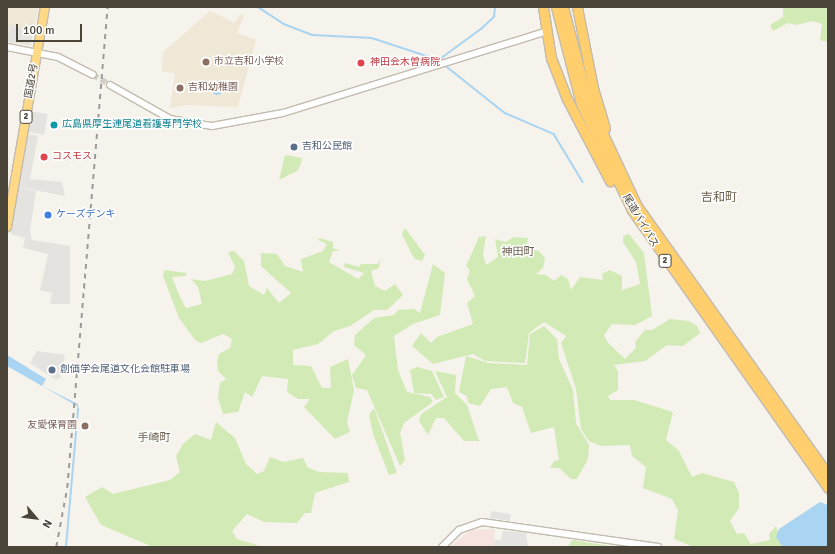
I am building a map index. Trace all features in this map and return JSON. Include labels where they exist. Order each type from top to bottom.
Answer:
[{"type":"highway","name":"国道2号","points":[[7,227],[45,7]]},
{"type":"highway","points":[[543,7],[551,58],[581,130],[650,239]]},
{"type":"highway","name":"尾道バイパス","points":[[556,7],[573,79],[589,123],[621,190],[650,239],[828,488]]},
{"type":"highway","name":"尾道バイパス","points":[[563,7],[578,73],[593,115],[637,206],[828,475]]},
{"type":"highway","points":[[577,7],[598,110],[637,206]]},
{"type":"street","points":[[110,85],[170,119],[212,126],[283,113],[546,32]]},
{"type":"street","points":[[7,47],[58,57],[93,75]]},
{"type":"street","points":[[442,547],[458,530],[482,522],[658,547]]},
{"type":"shaded area","points":[[7,7],[39,7],[30,46],[7,42]]},
{"type":"shaded area","name":"市立吉和小学校","points":[[210,11],[235,23],[240,14],[244,16],[237,33],[256,40],[238,107],[186,105],[170,108],[175,73],[162,72],[163,52]]},
{"type":"shaded area","points":[[9,24],[33,32],[31,45],[8,42]]},
{"type":"shaded area","points":[[31,111],[48,114],[44,135],[27,132]]},
{"type":"shaded area","points":[[28,134],[38,136],[30,179],[62,182],[65,196],[19,187]]},
{"type":"shaded area","points":[[18,187],[36,191],[30,230],[32,240],[70,246],[70,304],[50,304],[52,293],[40,290],[48,254],[23,248],[25,238],[11,234]]},
{"type":"shaded area","name":"創価学会尾道文化会館駐車場","points":[[37,351],[65,355],[61,377],[56,380],[30,363]]},
{"type":"shaded area","points":[[491,511],[511,514],[510,521],[490,518]]},
{"type":"shaded area","points":[[495,529],[493,547],[449,547],[471,530]]},
{"type":"shaded area","points":[[503,531],[526,533],[528,547],[493,547],[494,540],[501,540]]},
{"type":"green space","points":[[783,7],[828,7],[828,42],[820,40],[822,24],[812,21],[797,25],[788,23],[773,31],[770,25],[783,17]]},
{"type":"green space","points":[[285,155],[302,158],[301,164],[297,171],[279,180]]},
{"type":"green space","points":[[405,228],[425,255],[422,261],[415,259],[411,253],[402,234]]},
{"type":"green space","points":[[629,234],[644,253],[652,316],[635,325],[612,324],[604,335],[608,343],[625,359],[636,348],[635,342],[645,330],[652,330],[670,319],[689,321],[697,326],[700,333],[683,346],[667,345],[645,361],[614,365],[618,371],[618,390],[608,396],[610,400],[634,400],[673,412],[666,440],[679,451],[692,477],[702,473],[734,482],[739,493],[739,508],[730,521],[737,534],[744,533],[751,544],[770,540],[769,534],[776,526],[783,547],[694,547],[674,539],[678,510],[672,499],[643,488],[646,467],[632,456],[630,445],[601,446],[589,441],[581,429],[576,389],[561,343],[566,336],[544,322],[529,333],[525,363],[485,361],[473,354],[433,364],[412,346],[421,333],[431,343],[437,337],[473,324],[467,303],[475,296],[467,279],[470,271],[466,266],[479,237],[486,236],[483,254],[486,265],[498,257],[495,239],[506,242],[514,237],[528,238],[526,249],[539,251],[545,258],[543,268],[536,274],[546,275],[554,281],[561,275],[568,279],[571,290],[580,277],[603,280],[602,274],[610,270],[622,276],[622,290],[640,284],[636,262],[623,242],[623,236]]},
{"type":"green space","points":[[319,238],[333,242],[333,248],[340,251],[333,251],[329,262],[358,279],[364,273],[344,267],[345,263],[359,267],[361,264],[378,264],[381,257],[379,268],[371,271],[375,286],[385,291],[395,284],[403,295],[387,310],[374,310],[350,326],[334,331],[318,344],[293,350],[293,365],[311,366],[322,388],[331,388],[330,367],[348,359],[354,390],[347,422],[350,432],[335,439],[304,407],[310,399],[298,399],[287,392],[288,379],[262,376],[252,397],[245,392],[238,412],[223,414],[218,398],[220,383],[226,379],[218,371],[217,361],[219,354],[230,348],[232,339],[223,334],[201,343],[195,340],[179,318],[163,276],[164,270],[186,273],[186,276],[172,277],[180,297],[186,308],[202,304],[198,287],[191,279],[205,281],[232,274],[235,267],[228,252],[234,251],[244,261],[249,286],[264,295],[267,288],[279,303],[291,293],[261,266],[261,253],[277,254],[285,266],[303,272],[301,259],[323,251],[327,244],[318,240]]},
{"type":"green space","points":[[433,264],[445,273],[440,315],[413,324],[394,336],[398,370],[407,392],[430,397],[433,402],[404,423],[400,433],[405,460],[400,466],[367,390],[356,388],[352,375],[366,355],[354,345],[355,335],[374,318],[394,315],[398,310],[414,309],[420,313]]},
{"type":"green space","points":[[544,326],[557,339],[559,359],[573,390],[576,423],[589,445],[588,459],[577,479],[571,479],[559,468],[550,468],[554,461],[559,460],[554,427],[531,433],[522,407],[513,403],[507,387],[491,389],[480,406],[468,403],[467,396],[459,392],[466,356],[488,363],[527,365],[530,334]]},
{"type":"green space","points":[[417,367],[432,371],[444,397],[436,400],[431,394],[414,393],[410,370]]},
{"type":"green space","points":[[435,371],[456,375],[455,393],[467,405],[479,441],[464,441],[444,418],[436,418],[428,435],[419,421],[421,414],[447,397]]},
{"type":"green space","points":[[373,409],[375,410],[397,473],[389,475],[373,434],[369,415]]},
{"type":"green space","points":[[216,422],[235,438],[246,464],[257,474],[264,471],[270,457],[284,462],[303,458],[308,468],[320,472],[348,473],[349,482],[315,493],[311,513],[305,513],[297,523],[264,522],[247,514],[232,531],[237,539],[263,547],[153,547],[101,525],[85,497],[102,487],[113,494],[170,480],[180,472],[176,456],[183,444],[195,434],[211,440]]},
{"type":"green space","points":[[572,540],[617,547],[568,547]]},
{"type":"water","points":[[219,83],[222,84],[222,94],[215,95],[212,94],[211,87],[212,84]]},
{"type":"water","points":[[7,355],[46,379],[42,386],[7,366]]},
{"type":"water","points":[[42,386],[78,404],[79,412],[77,406]]},
{"type":"water","points":[[820,502],[828,505],[828,547],[783,547],[776,537],[779,529]]},
{"type":"waterway","points":[[258,7],[284,24],[313,35],[372,38],[442,61]]},
{"type":"waterway","points":[[440,59],[481,29],[494,17],[495,7]]},
{"type":"waterway","points":[[446,66],[505,113],[554,134],[583,182]]},
{"type":"waterway","points":[[66,547],[78,410]]},
{"type":"tunnel","points":[[93,75],[110,85]]},
{"type":"railway","points":[[56,547],[67,488],[107,7]]},
{"type":"place","name":"市立吉和小学校","points":[[206,62]]},
{"type":"place","name":"神田会木曽病院","points":[[361,63]]},
{"type":"place","name":"吉和幼稚園","points":[[180,88]]},
{"type":"place","name":"広島県厚生連尾道看護専門学校","points":[[54,125]]},
{"type":"place","name":"吉和公民館","points":[[294,147]]},
{"type":"place","name":"コスモス","points":[[44,157]]},
{"type":"place","name":"ケーズデンキ","points":[[48,215]]},
{"type":"place","name":"創価学会尾道文化会館駐車場","points":[[52,370]]},
{"type":"place","name":"友愛保育園","points":[[85,426]]},
{"type":"district","name":"吉和町","points":[[719,198]]},
{"type":"district","name":"神田町","points":[[518,252]]},
{"type":"district","name":"手崎町","points":[[154,438]]}]
